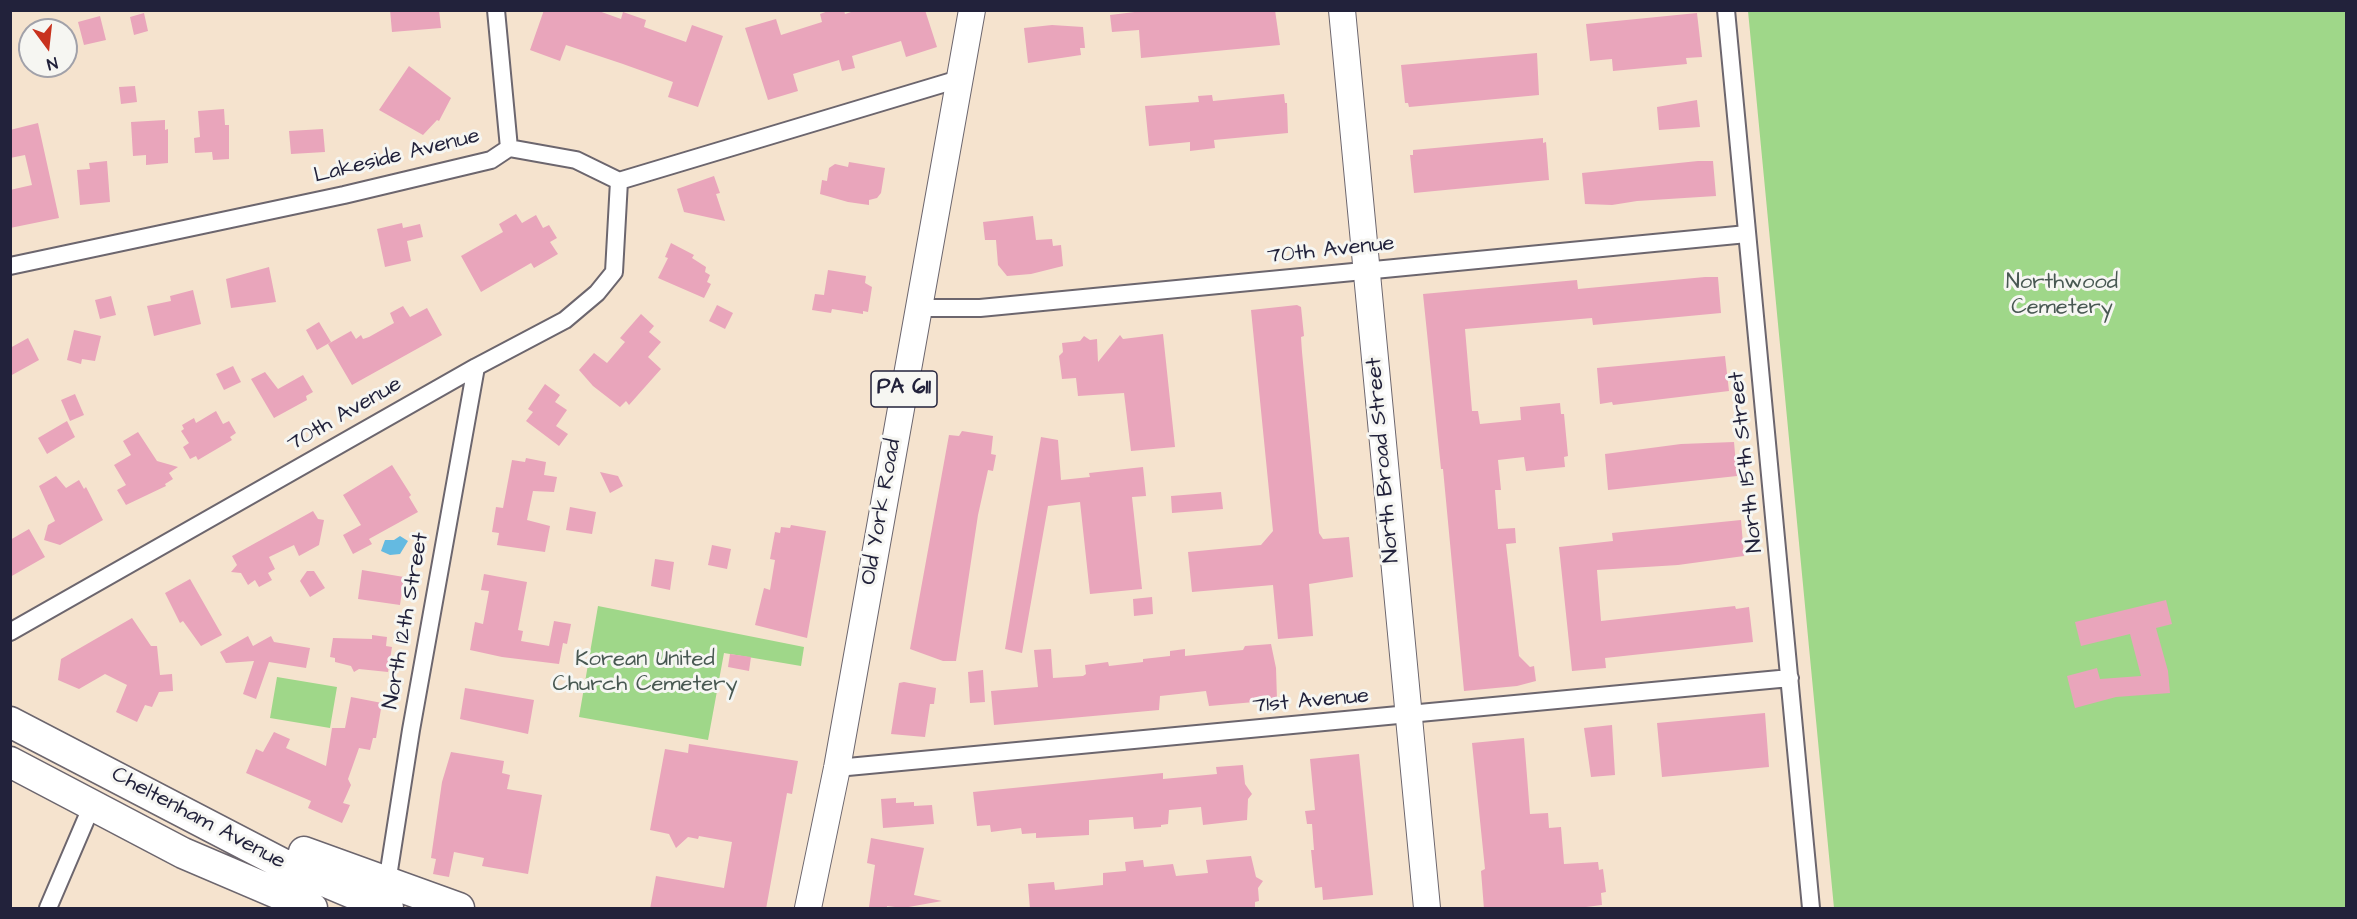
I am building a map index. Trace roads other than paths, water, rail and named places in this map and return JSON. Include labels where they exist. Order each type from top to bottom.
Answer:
[{"type":"highway","name":"Cheltenham Avenue","points":[[10,722],[158,798],[388,896],[459,909]]},
{"type":"highway","name":"Cheltenham Avenue","points":[[10,762],[93,803],[183,853],[312,909]]},
{"type":"highway","points":[[183,853],[281,909]]},
{"type":"main road","name":"Old York Road","points":[[808,909],[837,768],[972,10]]},
{"type":"main road","name":"North Broad Street","points":[[1342,10],[1427,909]]},
{"type":"main road","name":"Old York Road","points":[[816,909],[817,872]]},
{"type":"street","points":[[496,10],[508,148]]},
{"type":"street","name":"North 15th Street","points":[[1726,10],[1811,909]]},
{"type":"street","points":[[619,181],[959,79]]},
{"type":"street","name":"Lakeside Avenue","points":[[10,267],[491,160],[508,148],[576,160],[619,181]]},
{"type":"street","name":"70th Avenue","points":[[10,632],[476,367],[565,320],[597,293],[614,272],[619,181]]},
{"type":"street","name":"70th Avenue","points":[[918,308],[980,308],[1748,234]]},
{"type":"street","name":"North 12th Street","points":[[388,896],[411,730],[476,367]]},
{"type":"street","name":"71st Avenue","points":[[837,768],[1409,716],[1790,678]]},
{"type":"street","points":[[48,909],[93,803]]},
{"type":"water","points":[[400,536],[408,541],[400,554],[390,555],[381,551],[385,540],[394,540]]},
{"type":"park label","name":"Northwood Cemetery","points":[[2062,296]]},
{"type":"park label","name":"Korean United Church Cemetery","points":[[645,672]]}]
